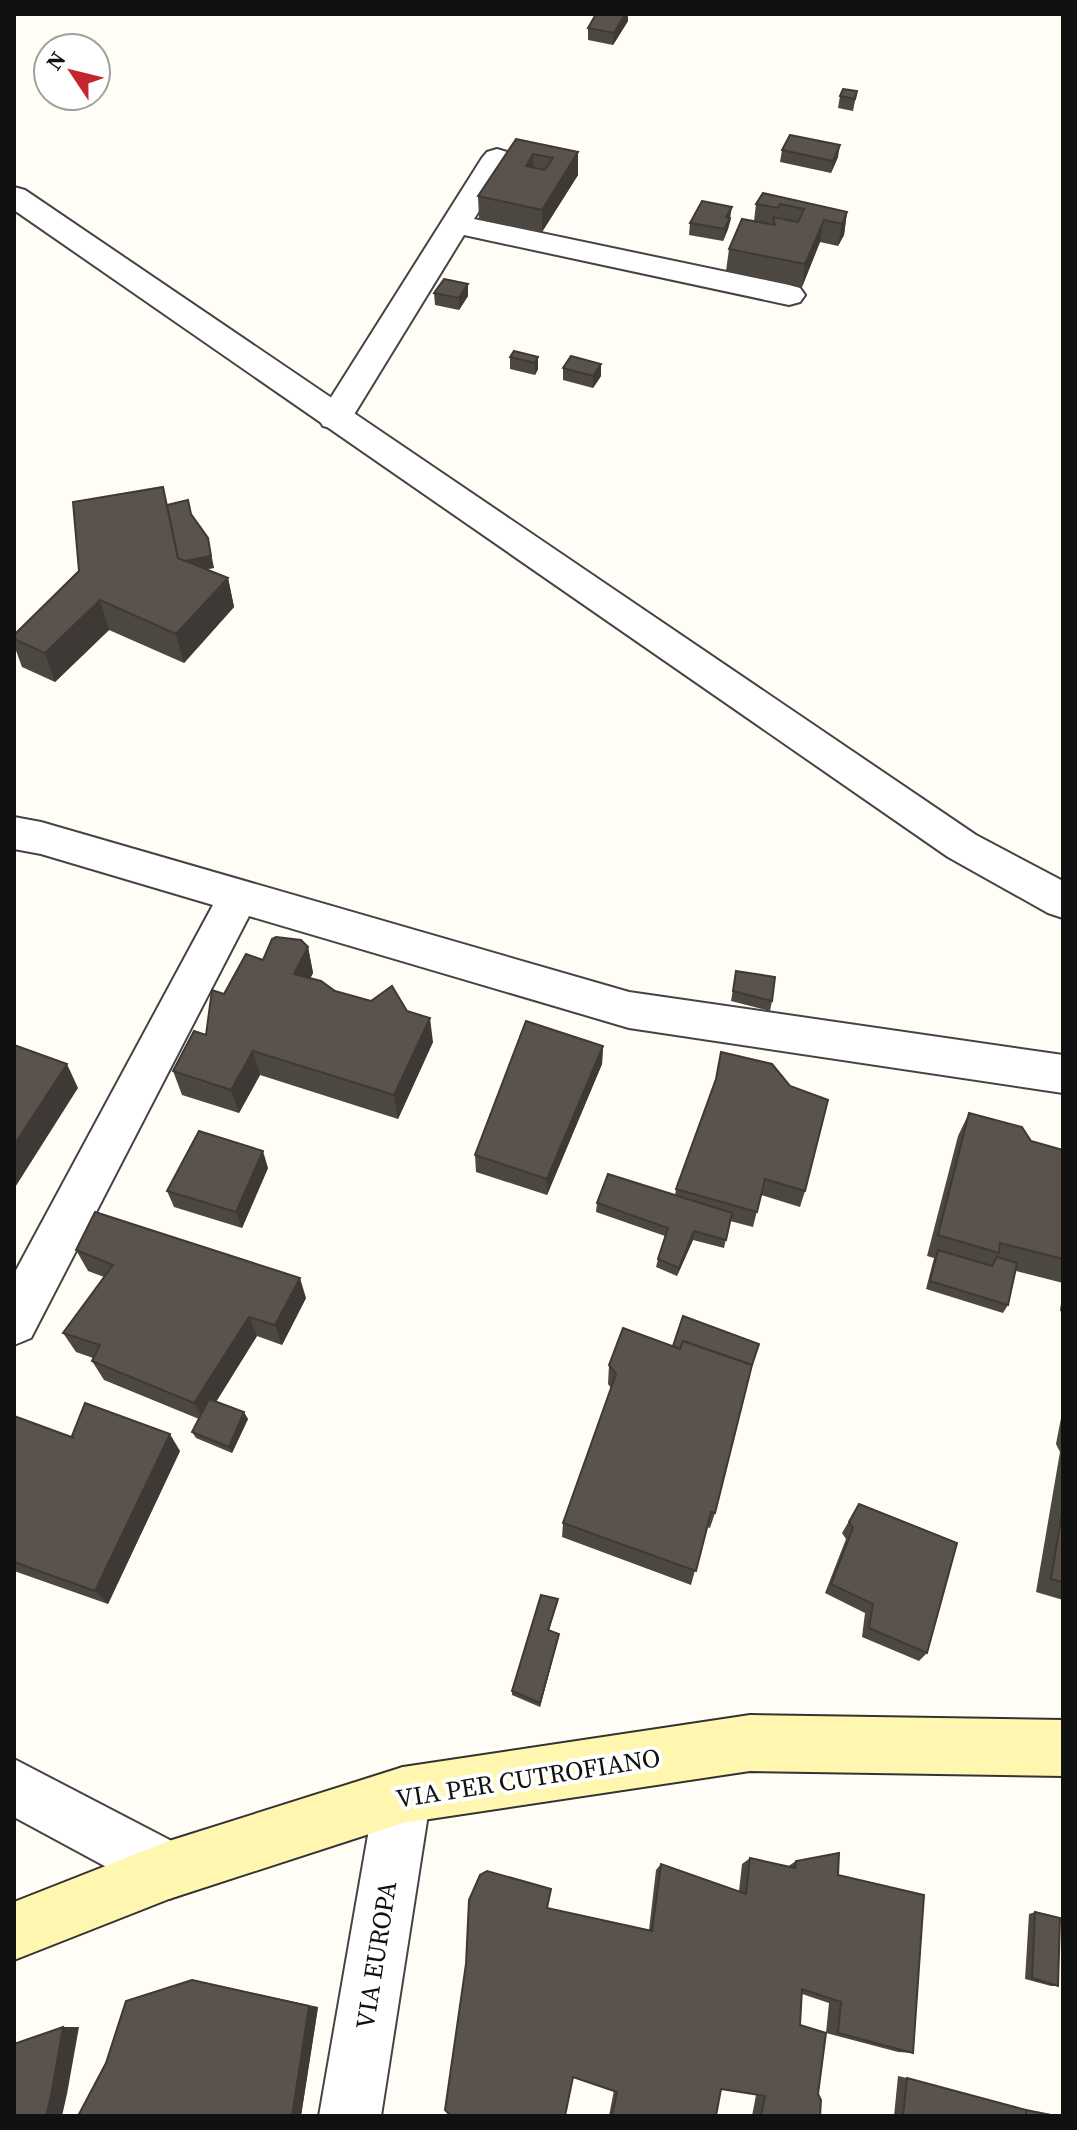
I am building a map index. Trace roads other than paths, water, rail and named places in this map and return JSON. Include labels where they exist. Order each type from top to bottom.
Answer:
[{"type":"main road","name":"VIA PER CUTROFIANO","points":[[14,1931],[169,1870],[403,1795],[750,1743],[1063,1748]]},
{"type":"street","points":[[335,418],[497,158]]},
{"type":"street","points":[[14,196],[962,846],[1063,901]]},
{"type":"street","points":[[456,224],[789,295]]},
{"type":"street","points":[[14,833],[629,1010],[1063,1074]]},
{"type":"street","points":[[14,1322],[239,896]]},
{"type":"street","points":[[14,1787],[169,1870]]},
{"type":"street","name":"VIA EUROPA","points":[[350,2116],[403,1795]]}]
